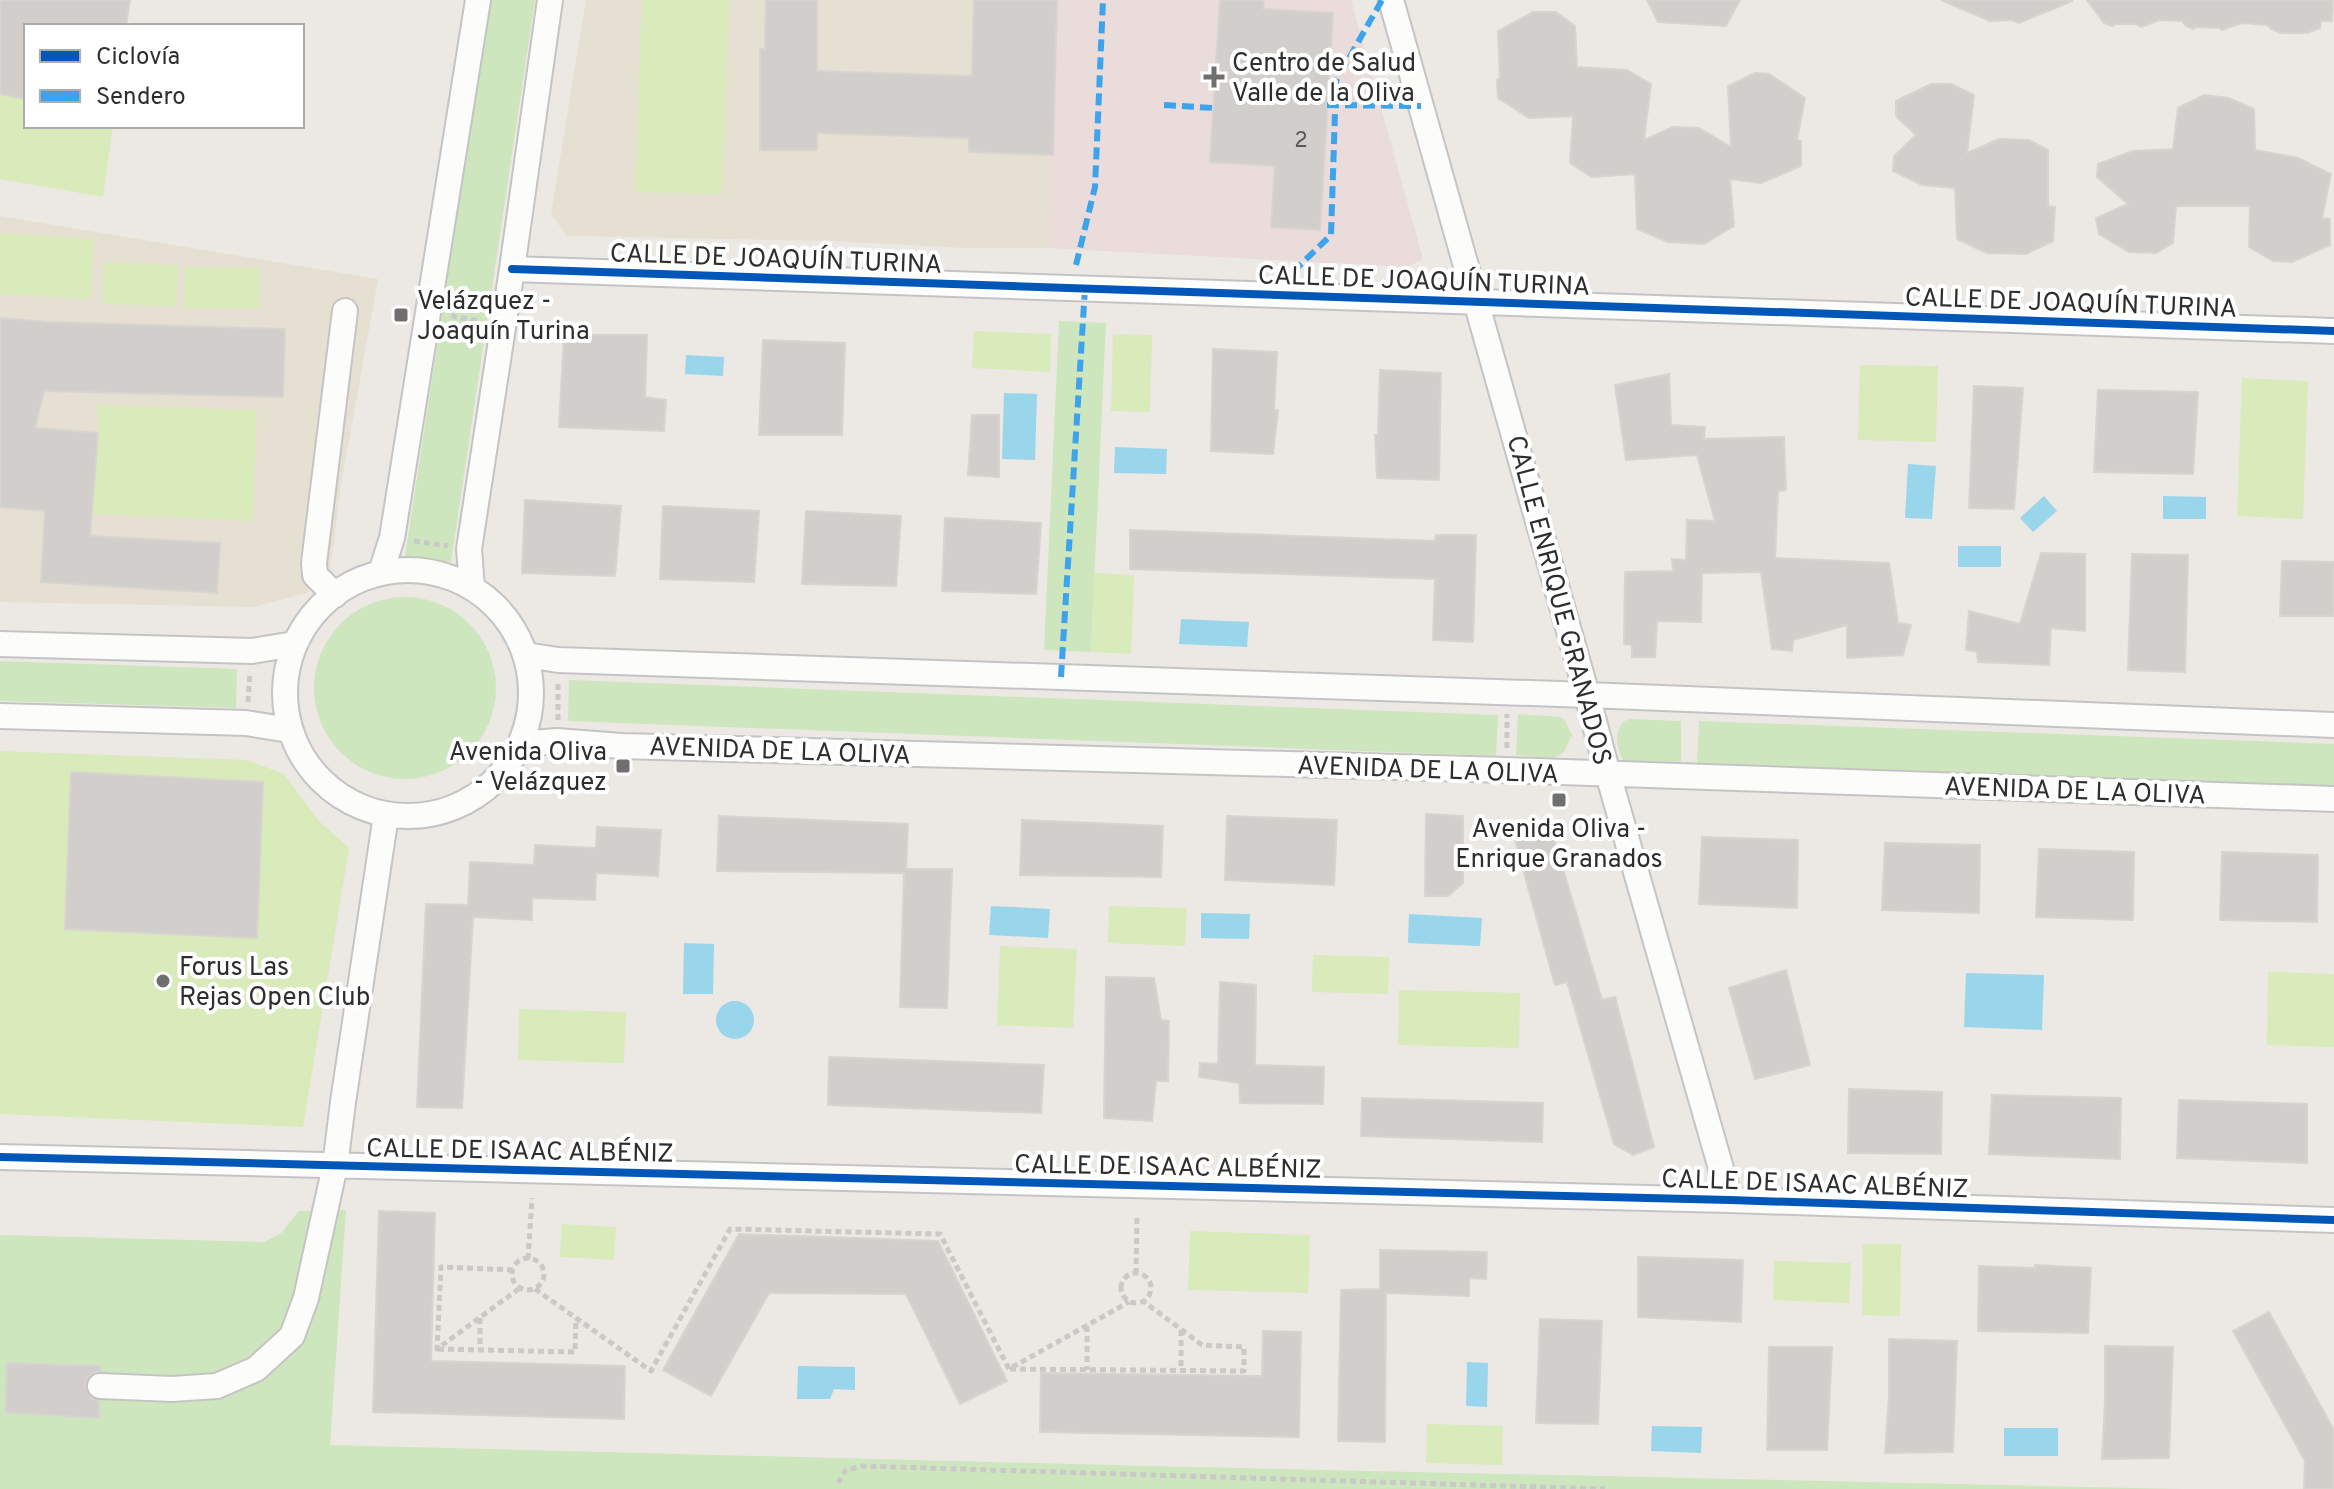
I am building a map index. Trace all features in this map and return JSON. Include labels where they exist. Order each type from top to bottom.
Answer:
[{"type":"street","points":[[381,572],[392,538],[478,0]]},
{"type":"street","points":[[472,587],[469,549],[550,0]]},
{"type":"street","name":"CALLE ENRIQUE GRANADOS","points":[[1391,0],[1730,1200]]},
{"type":"street","name":"CALLE DE JOAQUÍN TURINA","points":[[512,269],[2334,331]]},
{"type":"street","points":[[335,595],[315,575],[314,563],[345,311]]},
{"type":"street","points":[[428,571],[472,587],[495,605],[514,628],[526,655],[532,700],[521,744],[498,778],[466,803],[427,815],[386,815],[344,799],[310,769],[289,730],[284,687],[294,644],[315,612],[335,595],[345,587],[381,572],[428,571]]},
{"type":"street","points":[[0,644],[252,651],[294,644]]},
{"type":"street","points":[[526,655],[558,660],[1587,695],[2334,725]]},
{"type":"street","points":[[0,716],[246,723],[289,730]]},
{"type":"street","name":"AVENIDA DE LA OLIVA","points":[[521,744],[557,741],[621,746],[1506,770],[2334,799]]},
{"type":"street","points":[[100,1386],[172,1389],[217,1386],[256,1369],[292,1336],[306,1298],[335,1166],[386,815]]},
{"type":"street","name":"CALLE DE ISAAC ALBÉNIZ","points":[[0,1157],[1730,1200],[2334,1220]]},
{"type":"path","points":[[430,312],[502,325]]},
{"type":"path","points":[[392,538],[469,549]]},
{"type":"path","points":[[246,723],[252,651]]},
{"type":"path","points":[[557,741],[558,660]]},
{"type":"path","points":[[1506,770],[1508,693]]},
{"type":"path","points":[[528,1259],[532,1198]]},
{"type":"path","points":[[1136,1274],[1137,1215]]},
{"type":"path","points":[[535,1289],[651,1371],[730,1229],[940,1234],[1009,1369]]},
{"type":"path","points":[[528,1259],[538,1262],[544,1271],[542,1282],[535,1289],[520,1288],[513,1280],[513,1270],[518,1262],[528,1259]]},
{"type":"path","points":[[437,1349],[441,1267],[513,1270]]},
{"type":"path","points":[[1129,1302],[1122,1295],[1121,1285],[1127,1277],[1136,1274],[1145,1277],[1150,1285],[1149,1294],[1143,1301]]},
{"type":"path","points":[[437,1349],[520,1288]]},
{"type":"path","points":[[1143,1301],[1202,1345],[1244,1347],[1244,1371],[1009,1369],[1129,1302],[1143,1301]]},
{"type":"path","points":[[480,1317],[480,1350]]},
{"type":"path","points":[[437,1349],[575,1352],[576,1318]]},
{"type":"path","points":[[1087,1326],[1087,1370]]},
{"type":"path","points":[[1181,1329],[1181,1370]]},
{"type":"path","points":[[838,1483],[845,1471],[861,1466],[1605,1489]]},
{"type":"shaded area","points":[[586,0],[1057,0],[1048,248],[567,236],[551,214]]},
{"type":"shaded area","name":"Centro de Salud Valle de la Oliva","points":[[1057,0],[1351,0],[1423,259],[1407,267],[1048,248]]},
{"type":"shaded area","points":[[0,216],[378,279],[329,569],[307,593],[253,607],[0,602]]},
{"type":"green space","points":[[0,0],[130,0],[126,24],[24,24],[24,128],[113,128],[103,197],[0,179]]},
{"type":"green space","points":[[490,0],[535,0],[451,562],[405,556]]},
{"type":"green space","points":[[642,0],[729,0],[722,194],[635,192]]},
{"type":"green space","points":[[0,233],[94,239],[90,299],[0,294]]},
{"type":"green space","points":[[104,262],[178,265],[176,306],[103,304]]},
{"type":"green space","points":[[185,267],[260,268],[259,308],[184,308]]},
{"type":"green space","points":[[1059,321],[1106,323],[1091,652],[1044,650]]},
{"type":"green space","points":[[974,331],[1051,334],[1050,372],[972,368]]},
{"type":"green space","points":[[1113,334],[1152,335],[1150,412],[1111,411]]},
{"type":"green space","points":[[1860,365],[1938,366],[1936,442],[1858,440]]},
{"type":"green space","points":[[2242,378],[2308,381],[2303,519],[2237,516]]},
{"type":"green space","points":[[97,405],[257,410],[253,521],[92,514]]},
{"type":"green space","points":[[1094,573],[1134,575],[1131,654],[1091,652]]},
{"type":"green space","points":[[405,597],[440,604],[469,624],[489,653],[496,688],[489,723],[469,752],[440,772],[405,779],[370,772],[341,752],[321,723],[314,688],[321,653],[341,624],[370,604]]},
{"type":"green space","points":[[0,661],[237,669],[236,708],[0,701]]},
{"type":"green space","points":[[569,680],[1498,715],[1496,756],[568,721]]},
{"type":"green space","points":[[1518,714],[1564,719],[1572,735],[1564,752],[1553,758],[1516,755]]},
{"type":"green space","points":[[1624,721],[1681,721],[1681,762],[1624,761],[1617,735]]},
{"type":"green space","points":[[1699,721],[2334,744],[2334,786],[1697,763]]},
{"type":"green space","name":"Forus Las Rejas Open Club","points":[[0,751],[247,760],[284,774],[319,821],[349,848],[303,1127],[0,1114]]},
{"type":"green space","points":[[1109,906],[1187,908],[1185,946],[1108,943]]},
{"type":"green space","points":[[1000,946],[1077,949],[1073,1028],[997,1025]]},
{"type":"green space","points":[[1313,955],[1389,957],[1388,994],[1312,992]]},
{"type":"green space","points":[[2268,972],[2334,974],[2334,1047],[2267,1045]]},
{"type":"green space","points":[[1399,990],[1520,993],[1519,1048],[1398,1045]]},
{"type":"green space","points":[[519,1009],[626,1012],[624,1063],[518,1060]]},
{"type":"green space","points":[[346,1210],[330,1445],[2182,1489],[0,1489],[0,1235],[264,1242],[281,1233],[299,1211]]},
{"type":"green space","points":[[562,1224],[616,1227],[614,1260],[560,1257]]},
{"type":"green space","points":[[1190,1231],[1310,1235],[1308,1293],[1188,1290]]},
{"type":"green space","points":[[1863,1244],[1901,1244],[1900,1316],[1862,1315]]},
{"type":"green space","points":[[1774,1261],[1851,1263],[1849,1303],[1773,1300]]},
{"type":"green space","points":[[1427,1424],[1503,1426],[1502,1465],[1426,1463]]},
{"type":"water","points":[[686,355],[724,357],[723,376],[685,374]]},
{"type":"water","points":[[1004,393],[1037,394],[1035,460],[1002,459]]},
{"type":"water","points":[[1115,447],[1167,449],[1166,474],[1114,473]]},
{"type":"water","points":[[1908,464],[1936,466],[1932,519],[1905,518]]},
{"type":"water","points":[[2044,496],[2057,511],[2033,532],[2020,518]]},
{"type":"water","points":[[2163,496],[2206,497],[2206,519],[2163,519]]},
{"type":"water","points":[[1958,546],[2001,546],[2001,567],[1958,567]]},
{"type":"water","points":[[1181,619],[1249,622],[1247,647],[1179,644]]},
{"type":"water","points":[[991,906],[1050,909],[1048,938],[989,935]]},
{"type":"water","points":[[1201,913],[1250,914],[1249,939],[1201,938]]},
{"type":"water","points":[[1409,914],[1482,918],[1480,946],[1408,943]]},
{"type":"water","points":[[684,943],[714,944],[713,994],[683,994]]},
{"type":"water","points":[[1966,973],[2044,975],[2042,1030],[1964,1027]]},
{"type":"water","points":[[735,1001],[748,1007],[754,1020],[748,1033],[735,1039],[722,1033],[716,1020],[722,1007]]},
{"type":"water","points":[[1467,1362],[1488,1363],[1487,1407],[1466,1406]]},
{"type":"water","points":[[798,1366],[855,1367],[855,1390],[834,1389],[830,1399],[797,1399]]},
{"type":"water","points":[[1652,1426],[1702,1427],[1701,1453],[1651,1451]]},
{"type":"water","points":[[2004,1428],[2058,1428],[2058,1456],[2004,1456]]},
{"type":"building","points":[[0,0],[130,0],[126,24],[24,24],[24,99],[0,94]]},
{"type":"building","points":[[766,0],[817,0],[817,71],[972,76],[974,0],[1057,0],[1053,155],[969,152],[969,138],[817,133],[817,150],[760,150],[760,49],[765,49]]},
{"type":"building","points":[[1220,0],[1264,0],[1263,9],[1333,13],[1320,230],[1271,227],[1275,166],[1210,162]]},
{"type":"building","points":[[1647,0],[1740,0],[1726,26],[1658,22]]},
{"type":"building","points":[[1941,0],[2072,1],[2019,23],[2012,20],[1990,21]]},
{"type":"building","points":[[2087,0],[2333,0],[2332,21],[2321,21],[2320,28],[2307,33],[2281,33],[2267,25],[2241,23],[2222,30],[2193,29],[2182,21],[2160,20],[2141,27],[2136,24],[2112,26],[2104,23]]},
{"type":"building","points":[[1533,12],[1556,12],[1575,26],[1577,67],[1627,70],[1651,84],[1644,140],[1673,127],[1699,128],[1731,147],[1728,86],[1755,73],[1769,74],[1805,98],[1797,140],[1801,141],[1801,166],[1761,183],[1730,179],[1734,226],[1704,244],[1668,242],[1637,229],[1635,174],[1592,177],[1570,163],[1573,116],[1529,118],[1498,98],[1498,31]]},
{"type":"building","points":[[1931,84],[1951,84],[1974,95],[1967,153],[1999,139],[2029,140],[2048,150],[2048,206],[2055,207],[2053,241],[2026,254],[1987,253],[1957,239],[1955,188],[1922,185],[1893,171],[1894,156],[1916,135],[1896,116],[1896,101]]},
{"type":"building","points":[[2204,95],[2229,98],[2254,109],[2255,150],[2298,158],[2331,174],[2322,218],[2330,219],[2330,245],[2292,262],[2273,261],[2249,247],[2250,206],[2176,206],[2173,243],[2156,253],[2129,252],[2099,234],[2096,218],[2128,204],[2097,177],[2098,164],[2133,151],[2173,149],[2178,108]]},
{"type":"building","points":[[0,318],[285,329],[283,397],[44,391],[35,428],[98,433],[90,536],[220,543],[217,593],[41,582],[45,511],[0,507]]},
{"type":"building","points":[[564,335],[647,335],[645,397],[666,400],[664,431],[559,427]]},
{"type":"building","points":[[763,340],[845,343],[842,435],[759,435]]},
{"type":"building","points":[[1213,349],[1277,352],[1274,410],[1278,410],[1273,454],[1211,451]]},
{"type":"building","points":[[1380,370],[1441,373],[1439,480],[1377,478],[1375,435],[1378,435]]},
{"type":"building","points":[[1669,374],[1671,425],[1705,427],[1704,439],[1784,437],[1786,490],[1778,491],[1775,558],[1889,563],[1898,623],[1911,625],[1903,655],[1847,658],[1847,625],[1793,640],[1792,651],[1772,649],[1761,572],[1702,573],[1701,622],[1657,621],[1655,657],[1632,657],[1632,645],[1624,644],[1625,572],[1673,571],[1672,559],[1686,560],[1687,520],[1715,521],[1697,455],[1626,460],[1615,385]]},
{"type":"building","points":[[1974,386],[2023,388],[2014,509],[1969,508]]},
{"type":"building","points":[[2098,390],[2198,392],[2193,474],[2094,472]]},
{"type":"building","points":[[972,415],[999,415],[999,477],[968,475]]},
{"type":"building","points":[[525,500],[621,506],[615,576],[522,573]]},
{"type":"building","points":[[663,506],[759,511],[754,582],[660,579]]},
{"type":"building","points":[[806,511],[901,516],[896,586],[802,584]]},
{"type":"building","points":[[945,518],[1041,523],[1036,594],[942,591]]},
{"type":"building","points":[[1130,530],[1435,541],[1436,535],[1476,535],[1473,642],[1433,640],[1435,579],[1130,569]]},
{"type":"building","points":[[2041,553],[2085,554],[2085,631],[2051,628],[2049,665],[1978,662],[1977,652],[1966,650],[1969,611],[2020,624]]},
{"type":"building","points":[[2132,554],[2188,555],[2185,672],[2128,670]]},
{"type":"building","points":[[2282,561],[2334,562],[2334,616],[2280,616]]},
{"type":"building","points":[[71,772],[263,782],[257,938],[65,929]]},
{"type":"building","points":[[1426,814],[1463,816],[1463,883],[1448,896],[1425,896]]},
{"type":"building","points":[[719,816],[908,824],[906,869],[952,869],[947,1008],[900,1007],[904,873],[717,871]]},
{"type":"building","points":[[1227,816],[1337,820],[1334,885],[1225,880]]},
{"type":"building","points":[[1022,820],[1163,826],[1161,877],[1020,875]]},
{"type":"building","points":[[1549,822],[1602,1000],[1615,997],[1654,1147],[1633,1155],[1614,1144],[1567,982],[1555,985],[1513,833]]},
{"type":"building","points":[[597,827],[661,830],[658,876],[596,873],[595,900],[532,898],[532,920],[473,917],[462,1108],[417,1107],[426,904],[468,905],[470,862],[534,865],[535,845],[596,848]]},
{"type":"building","points":[[1702,837],[1798,840],[1797,908],[1699,904]]},
{"type":"building","points":[[1885,843],[1980,845],[1979,913],[1882,910]]},
{"type":"building","points":[[2039,849],[2134,852],[2133,920],[2036,917]]},
{"type":"building","points":[[2222,852],[2318,855],[2317,922],[2220,920]]},
{"type":"building","points":[[1786,970],[1810,1065],[1755,1079],[1729,988]]},
{"type":"building","points":[[1106,977],[1154,978],[1161,1020],[1169,1021],[1168,1081],[1156,1081],[1152,1121],[1104,1118]]},
{"type":"building","points":[[1220,982],[1256,985],[1255,1065],[1324,1067],[1323,1104],[1240,1103],[1239,1083],[1199,1077],[1200,1063],[1218,1064]]},
{"type":"building","points":[[829,1057],[1044,1065],[1041,1113],[828,1105]]},
{"type":"building","points":[[1849,1089],[1942,1092],[1941,1154],[1848,1153]]},
{"type":"building","points":[[1992,1095],[2121,1098],[2120,1159],[1989,1154]]},
{"type":"building","points":[[1362,1098],[1543,1103],[1542,1142],[1361,1136]]},
{"type":"building","points":[[2179,1100],[2307,1104],[2307,1163],[2177,1158]]},
{"type":"building","points":[[379,1211],[435,1213],[431,1361],[625,1366],[624,1419],[373,1412]]},
{"type":"building","points":[[739,1234],[938,1241],[1007,1381],[960,1404],[906,1294],[769,1293],[711,1396],[663,1370]]},
{"type":"building","points":[[1380,1250],[1487,1252],[1486,1279],[1469,1278],[1469,1296],[1386,1293],[1385,1442],[1338,1441],[1341,1290],[1380,1289]]},
{"type":"building","points":[[1638,1257],[1743,1260],[1741,1322],[1638,1317]]},
{"type":"building","points":[[2035,1265],[2091,1268],[2088,1333],[1978,1331],[1979,1266],[2035,1268]]},
{"type":"building","points":[[2269,1312],[2334,1430],[2334,1489],[2304,1489],[2305,1461],[2233,1331]]},
{"type":"building","points":[[1540,1319],[1602,1321],[1598,1424],[1536,1423]]},
{"type":"building","points":[[1263,1331],[1301,1332],[1299,1437],[1040,1432],[1041,1373],[1262,1376]]},
{"type":"building","points":[[1889,1339],[1957,1341],[1953,1452],[1885,1453]]},
{"type":"building","points":[[2105,1346],[2173,1347],[2169,1458],[2102,1459]]},
{"type":"building","points":[[1769,1347],[1832,1347],[1827,1450],[1767,1450]]},
{"type":"building","points":[[7,1363],[100,1366],[100,1371],[88,1377],[85,1386],[91,1398],[99,1401],[99,1418],[5,1412]]},
{"type":"marked path","points":[[1076,265],[1095,187],[1103,0]]},
{"type":"marked path","points":[[1293,272],[1331,235],[1336,81],[1382,0]]},
{"type":"marked path","points":[[1164,105],[1214,108]]},
{"type":"marked path","points":[[1327,105],[1421,106]]},
{"type":"marked path","points":[[1061,677],[1085,288]]},
{"type":"cycle path","points":[[512,269],[2334,331]]},
{"type":"cycle path","points":[[0,1157],[1730,1200],[2334,1220]]},
{"type":"place","name":"Centro de Salud Valle de la Oliva","points":[[1214,77]]},
{"type":"place","name":"Velázquez - Joaquín Turina","points":[[401,315]]},
{"type":"place","name":"Avenida Oliva - Velázquez","points":[[623,766]]},
{"type":"place","name":"Avenida Oliva - Enrique Granados","points":[[1559,800]]},
{"type":"place","name":"Forus Las Rejas Open Club","points":[[163,981]]}]
